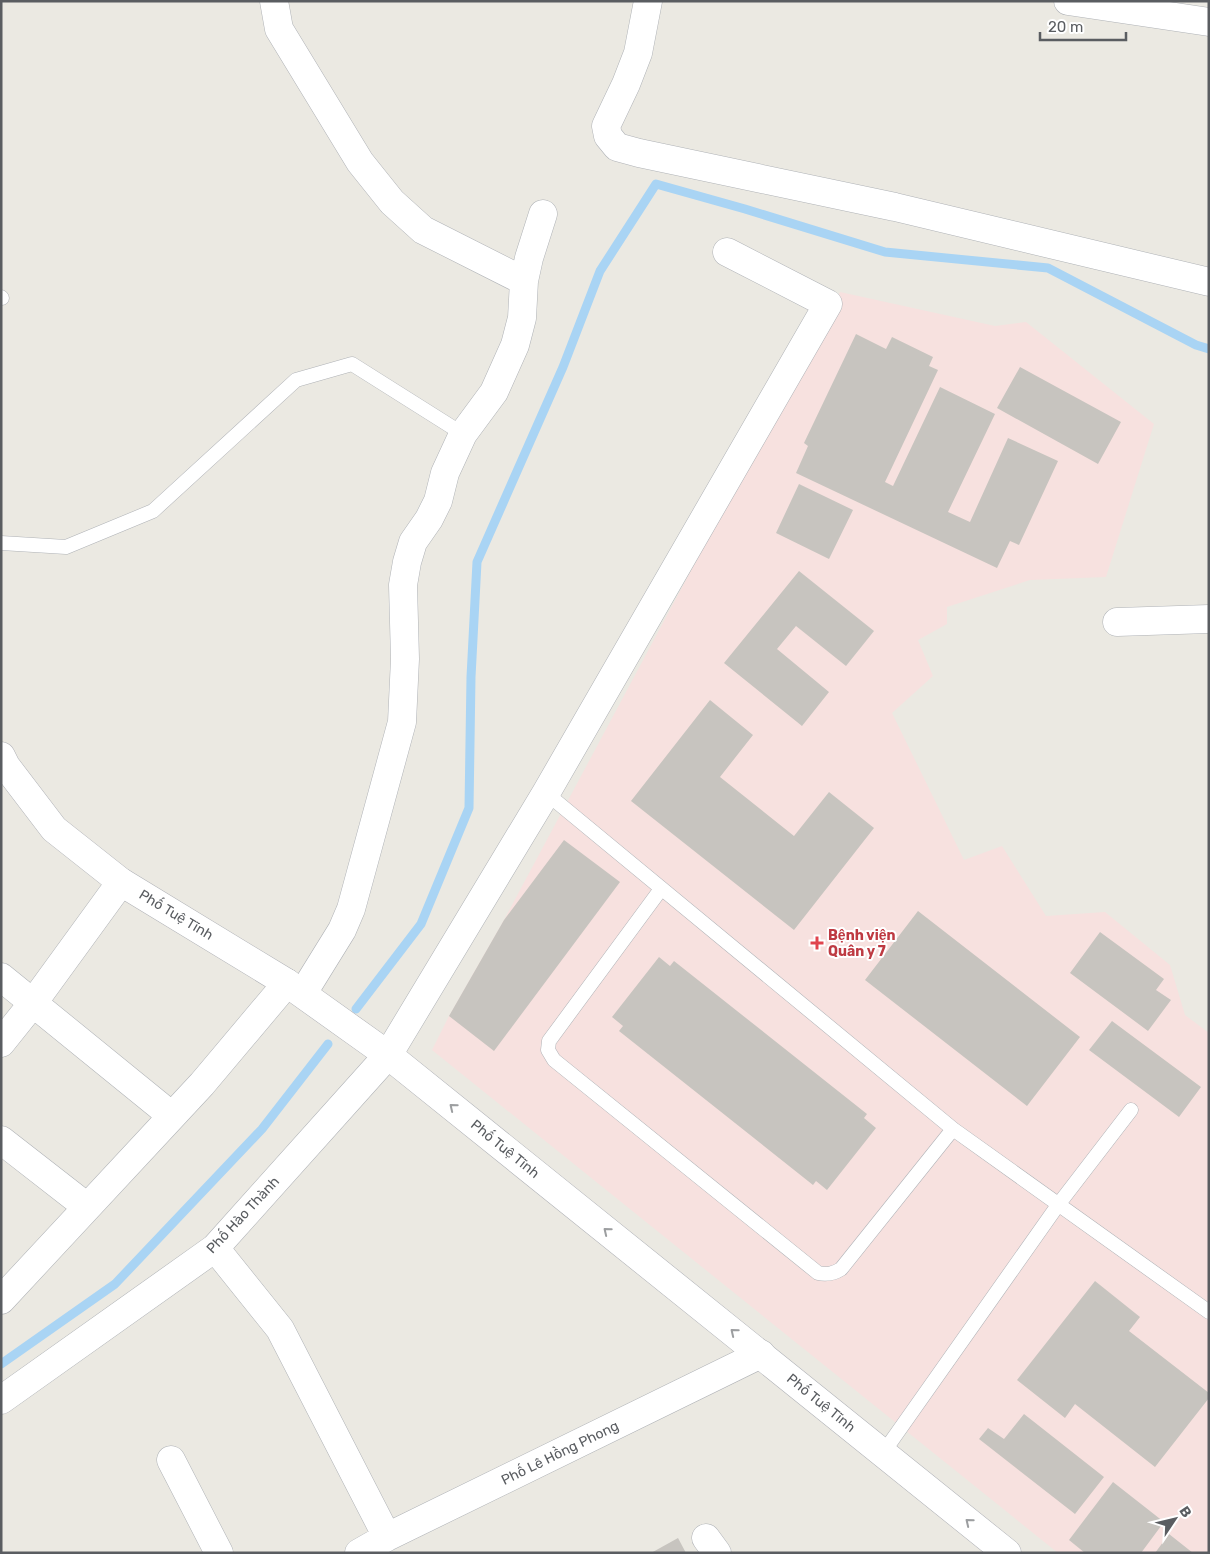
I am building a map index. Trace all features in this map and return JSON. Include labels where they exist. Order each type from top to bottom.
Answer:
[{"type":"street","points":[[648,1],[638,53],[606,126],[608,136],[617,147],[895,207],[1209,282]]},
{"type":"street","points":[[1068,1],[1209,22]]},
{"type":"street","points":[[276,2],[279,29],[360,162],[392,202],[423,230],[524,281]]},
{"type":"street","points":[[1,1300],[87,1206],[295,988],[342,930],[351,909],[402,722],[405,659],[403,585],[407,562],[413,542],[429,519],[438,501],[445,473],[463,434],[494,392],[515,345],[522,318],[524,281],[543,214]]},
{"type":"street","name":"Phố Hào Thành","points":[[1,1400],[215,1248],[388,1055],[546,793],[828,304],[727,252]]},
{"type":"street","points":[[1117,622],[1209,620]]},
{"type":"street","name":"Phố Tuệ Tĩnh","points":[[3,766],[54,829],[121,882],[295,988],[388,1055],[761,1354],[998,1550]]},
{"type":"street","points":[[1,1043],[33,1003],[121,882]]},
{"type":"street","points":[[1,977],[172,1116]]},
{"type":"street","points":[[1,1140],[87,1206]]},
{"type":"street","points":[[215,1248],[280,1329],[387,1537]]},
{"type":"street","name":"Phố Lê Hồng Phong","points":[[359,1553],[387,1537],[761,1354]]},
{"type":"street","points":[[171,1460],[219,1553]]},
{"type":"lane","points":[[1,543],[66,547],[153,511],[296,380],[352,364],[463,434]]},
{"type":"lane","points":[[546,793],[953,1129],[1209,1312]]},
{"type":"lane","points":[[661,889],[549,1042],[548,1050],[554,1060],[818,1273],[825,1275],[841,1269],[953,1129]]},
{"type":"lane","points":[[883,1453],[1058,1205],[1131,1110]]},
{"type":"shaded area","name":"Bệnh viện Quân y 7","points":[[840,292],[995,326],[1026,322],[1154,424],[1106,577],[1030,580],[947,607],[947,624],[918,640],[933,676],[892,713],[964,860],[1002,846],[1046,916],[1105,912],[1170,965],[1185,1015],[1209,1033],[1209,1553],[1058,1553],[432,1050],[449,1016],[504,920]]},
{"type":"building","points":[[856,334],[886,349],[892,337],[933,357],[929,366],[938,370],[885,482],[893,486],[940,387],[995,414],[948,512],[970,522],[1008,438],[1058,461],[1019,545],[1010,541],[997,568],[796,473],[808,446],[804,443]]},
{"type":"building","points":[[1020,367],[1121,422],[1098,464],[997,408]]},
{"type":"building","points":[[799,484],[853,510],[829,559],[776,533]]},
{"type":"building","points":[[799,571],[874,631],[846,666],[796,626],[777,649],[829,692],[802,726],[724,663]]},
{"type":"building","points":[[710,700],[753,735],[720,777],[794,836],[829,792],[874,828],[794,930],[631,801]]},
{"type":"building","points":[[564,840],[620,882],[494,1051],[449,1016],[504,920]]},
{"type":"building","points":[[918,911],[1080,1037],[1027,1106],[865,980]]},
{"type":"building","points":[[1100,932],[1164,979],[1156,990],[1171,1000],[1148,1031],[1070,973]]},
{"type":"building","points":[[659,957],[670,966],[674,961],[867,1114],[864,1118],[876,1128],[827,1190],[816,1181],[813,1185],[619,1031],[623,1026],[612,1017]]},
{"type":"building","points":[[1112,1021],[1201,1087],[1179,1117],[1089,1050]]},
{"type":"building","points":[[1095,1281],[1140,1317],[1129,1331],[1209,1393],[1209,1398],[1155,1467],[1075,1404],[1065,1418],[1017,1380]]},
{"type":"building","points":[[1024,1414],[1104,1477],[1075,1514],[979,1439],[988,1428],[1004,1439]]},
{"type":"building","points":[[1113,1482],[1164,1522],[1141,1553],[1085,1553],[1069,1540]]},
{"type":"building","points":[[1169,1534],[1193,1553],[1155,1553]]},
{"type":"building","points":[[678,1538],[686,1553],[651,1553]]},
{"type":"waterway","points":[[356,1009],[421,924],[469,808],[471,677],[477,562],[563,367],[600,271],[656,184],[885,252],[1048,268],[1196,345],[1209,349]]},
{"type":"waterway","points":[[1,1364],[115,1284],[262,1129],[328,1044]]},
{"type":"place","name":"Bệnh viện Quân y 7","points":[[817,943]]}]
